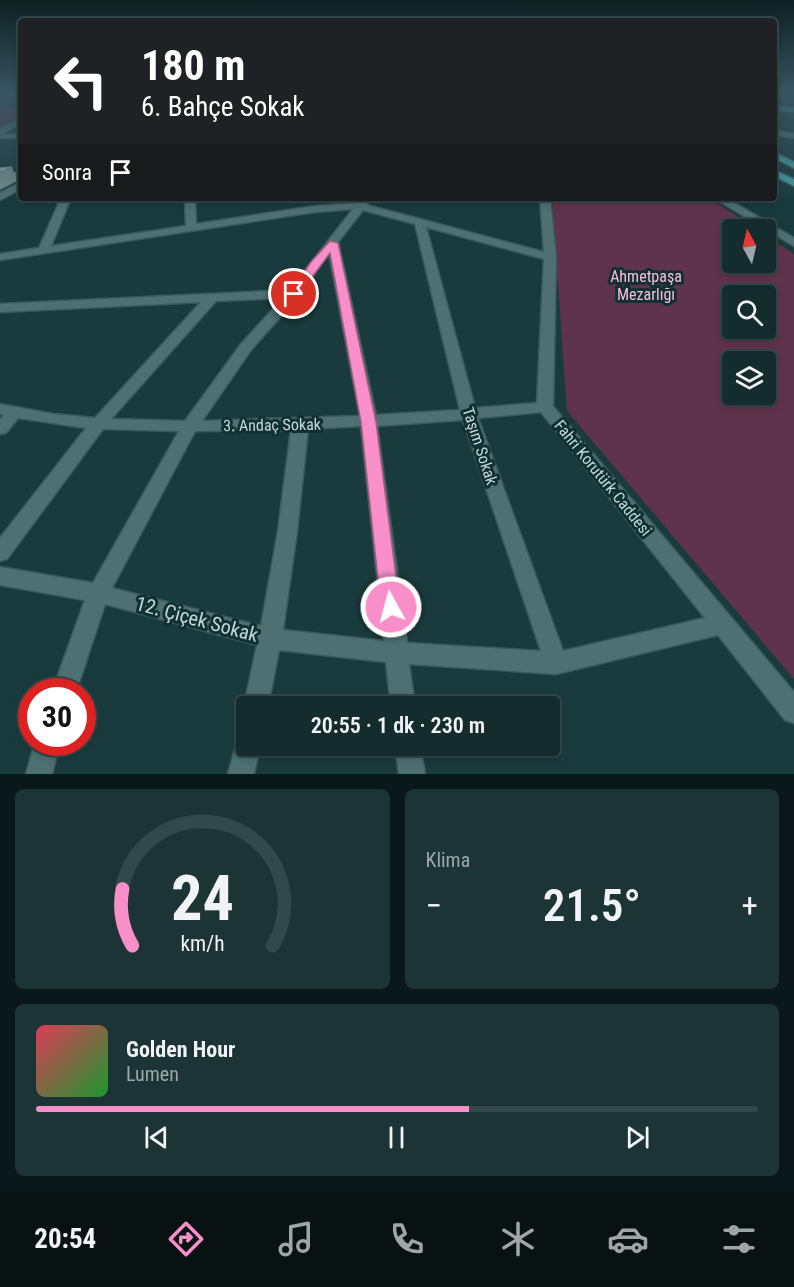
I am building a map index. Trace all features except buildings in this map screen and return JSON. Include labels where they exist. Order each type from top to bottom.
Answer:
[{"type":"main road","points":[[777,156],[794,165]]},
{"type":"main road","points":[[777,174],[794,183]]},
{"type":"main road","points":[[0,177],[18,176]]},
{"type":"street","points":[[0,134],[18,136]]},
{"type":"street","points":[[0,197],[18,187]]},
{"type":"street","points":[[44,250],[65,201]]},
{"type":"street","points":[[190,201],[191,227]]},
{"type":"street","name":"Fahri Korutürk Caddesi","points":[[546,201],[550,257],[545,407],[794,711]]},
{"type":"street","points":[[724,201],[794,243]]},
{"type":"street","points":[[0,257],[191,227],[315,203],[364,202],[420,224],[550,257]]},
{"type":"street","points":[[69,678],[98,593],[190,426],[246,347],[294,294],[364,202]]},
{"type":"street","name":"Taşım Sokak","points":[[420,224],[469,415],[556,663]]},
{"type":"street","points":[[333,243],[369,422],[402,696]]},
{"type":"street","points":[[0,308],[294,294]]},
{"type":"street","points":[[0,553],[97,425],[213,297]]},
{"type":"street","name":"3. Andaç Sokak","points":[[7,411],[97,425],[190,426],[369,422],[545,407]]},
{"type":"street","points":[[0,429],[7,411]]},
{"type":"street","points":[[258,696],[271,639],[291,515],[300,425]]},
{"type":"street","name":"12. Çiçek Sokak","points":[[0,576],[98,593],[271,639],[396,653],[556,663],[723,624]]},
{"type":"street","points":[[39,774],[44,756]]},
{"type":"street","points":[[241,774],[245,756]]},
{"type":"street","points":[[409,756],[412,774]]},
{"type":"green space","name":"Ahmetpaşa Mezarlığı","points":[[552,201],[714,201],[742,219],[722,219],[722,273],[776,273],[776,242],[794,254],[794,679],[567,411]]},
{"type":"tram line","points":[[0,175],[18,172]]},
{"type":"route","points":[[294,294],[333,243],[369,422],[391,607]]}]
